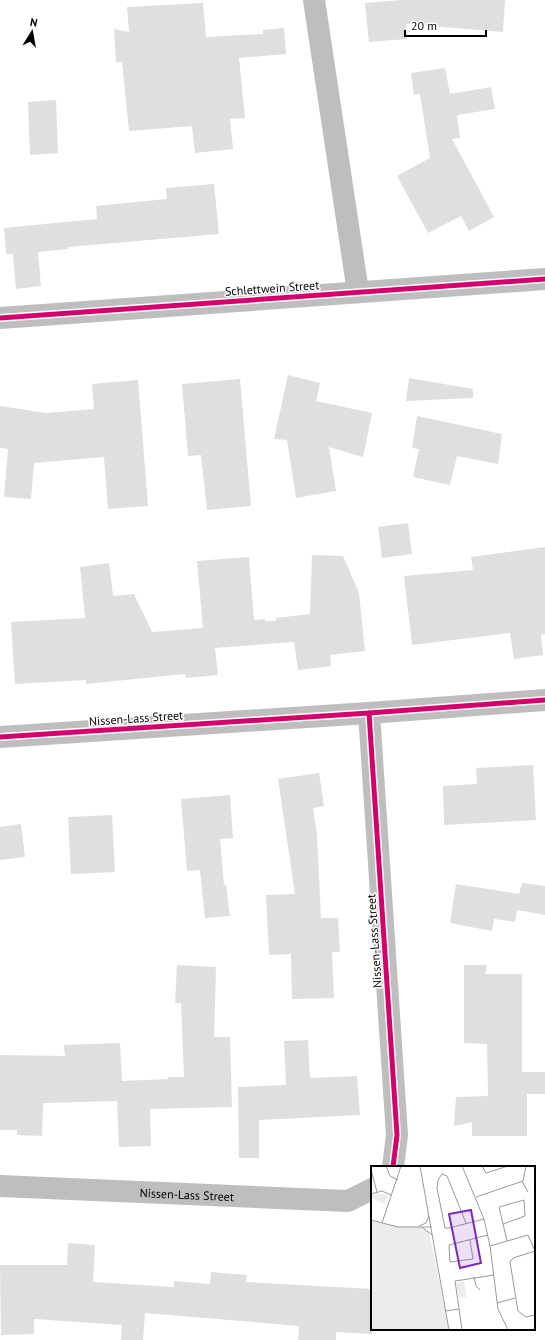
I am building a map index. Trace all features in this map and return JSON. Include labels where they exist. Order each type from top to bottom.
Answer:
[{"type":"street","points":[[314,0],[358,292]]},
{"type":"street","name":"Schlettwein Street","points":[[0,318],[545,279]]},
{"type":"street","name":"Nissen-Lass Street","points":[[0,737],[545,700]]},
{"type":"street","name":"Nissen-Lass Street","points":[[369,713],[397,1135],[393,1166]]},
{"type":"street","name":"Nissen-Lass Street","points":[[0,1186],[348,1201],[371,1190]]},
{"type":"building","points":[[402,0],[505,0],[503,32],[406,24],[407,39],[369,42],[365,3]]},
{"type":"building","points":[[203,3],[206,37],[263,34],[263,30],[284,28],[286,54],[239,58],[245,118],[230,119],[233,149],[195,153],[192,126],[129,131],[122,62],[116,62],[114,29],[129,32],[127,7]]},
{"type":"building","points":[[445,68],[450,94],[491,87],[495,109],[457,115],[460,138],[452,139],[494,217],[469,231],[461,216],[428,233],[397,176],[430,158],[420,94],[414,95],[411,73]]},
{"type":"building","points":[[56,100],[58,153],[30,155],[28,102]]},
{"type":"building","points":[[214,184],[219,234],[68,247],[68,249],[38,252],[41,286],[16,289],[13,254],[6,254],[4,228],[97,219],[96,206],[167,199],[166,188]]},
{"type":"building","points":[[288,375],[320,383],[316,401],[372,413],[363,457],[329,447],[336,491],[296,498],[287,440],[274,439]]},
{"type":"building","points":[[409,378],[473,389],[473,398],[406,401]]},
{"type":"building","points":[[240,379],[251,506],[207,510],[201,455],[188,456],[182,384]]},
{"type":"building","points":[[138,380],[148,506],[108,509],[104,457],[34,463],[31,499],[4,497],[8,449],[0,448],[0,406],[46,413],[94,409],[92,384]]},
{"type":"building","points":[[417,416],[502,434],[498,464],[457,456],[450,485],[413,477],[419,449],[412,448]]},
{"type":"building","points":[[408,523],[412,554],[382,558],[378,527]]},
{"type":"building","points":[[545,547],[545,634],[541,635],[543,655],[514,659],[510,633],[412,645],[404,576],[473,570],[471,557]]},
{"type":"building","points":[[312,555],[343,556],[359,593],[365,651],[330,655],[331,666],[298,670],[294,642],[215,648],[218,675],[186,678],[185,674],[86,684],[86,680],[15,684],[11,622],[85,618],[80,567],[109,563],[113,596],[134,594],[152,632],[203,628],[197,561],[249,557],[254,620],[265,619],[265,621],[276,621],[276,618],[310,614]]},
{"type":"building","points":[[533,765],[536,820],[444,825],[443,786],[477,784],[476,768]]},
{"type":"building","points":[[319,773],[324,806],[313,808],[317,835],[321,918],[338,918],[340,952],[332,952],[334,998],[292,999],[291,954],[269,955],[266,895],[295,894],[278,779]]},
{"type":"building","points":[[230,795],[233,838],[220,839],[224,885],[226,885],[230,916],[205,918],[200,870],[187,871],[181,799]]},
{"type":"building","points":[[112,815],[115,872],[71,874],[68,817]]},
{"type":"building","points":[[21,824],[25,857],[0,860],[0,827]]},
{"type":"building","points":[[522,883],[545,886],[545,915],[517,910],[515,922],[494,919],[492,931],[450,923],[456,884],[519,894]]},
{"type":"building","points":[[177,965],[216,967],[214,1037],[230,1037],[232,1107],[150,1109],[151,1146],[119,1147],[117,1101],[43,1103],[42,1136],[17,1135],[17,1130],[0,1130],[0,1055],[65,1056],[64,1045],[120,1043],[122,1081],[184,1077],[181,1003],[175,1003]]},
{"type":"building","points":[[464,965],[487,965],[485,974],[522,974],[522,1072],[545,1072],[545,1094],[527,1094],[527,1136],[472,1136],[472,1122],[454,1126],[456,1097],[488,1096],[487,1044],[464,1043]]},
{"type":"building","points":[[308,1040],[310,1078],[357,1076],[360,1115],[259,1120],[259,1158],[239,1158],[238,1087],[286,1085],[284,1041]]},
{"type":"building","points":[[68,1243],[95,1245],[93,1282],[174,1287],[174,1281],[210,1284],[211,1272],[247,1275],[246,1282],[371,1289],[372,1334],[336,1332],[336,1340],[298,1340],[299,1326],[145,1313],[143,1340],[121,1340],[122,1325],[34,1319],[34,1334],[1,1335],[0,1265],[67,1265]]},
{"type":"cycle path","points":[[0,318],[545,279]]},
{"type":"cycle path","points":[[0,737],[545,700]]},
{"type":"cycle path","points":[[369,713],[397,1135],[393,1166]]}]
